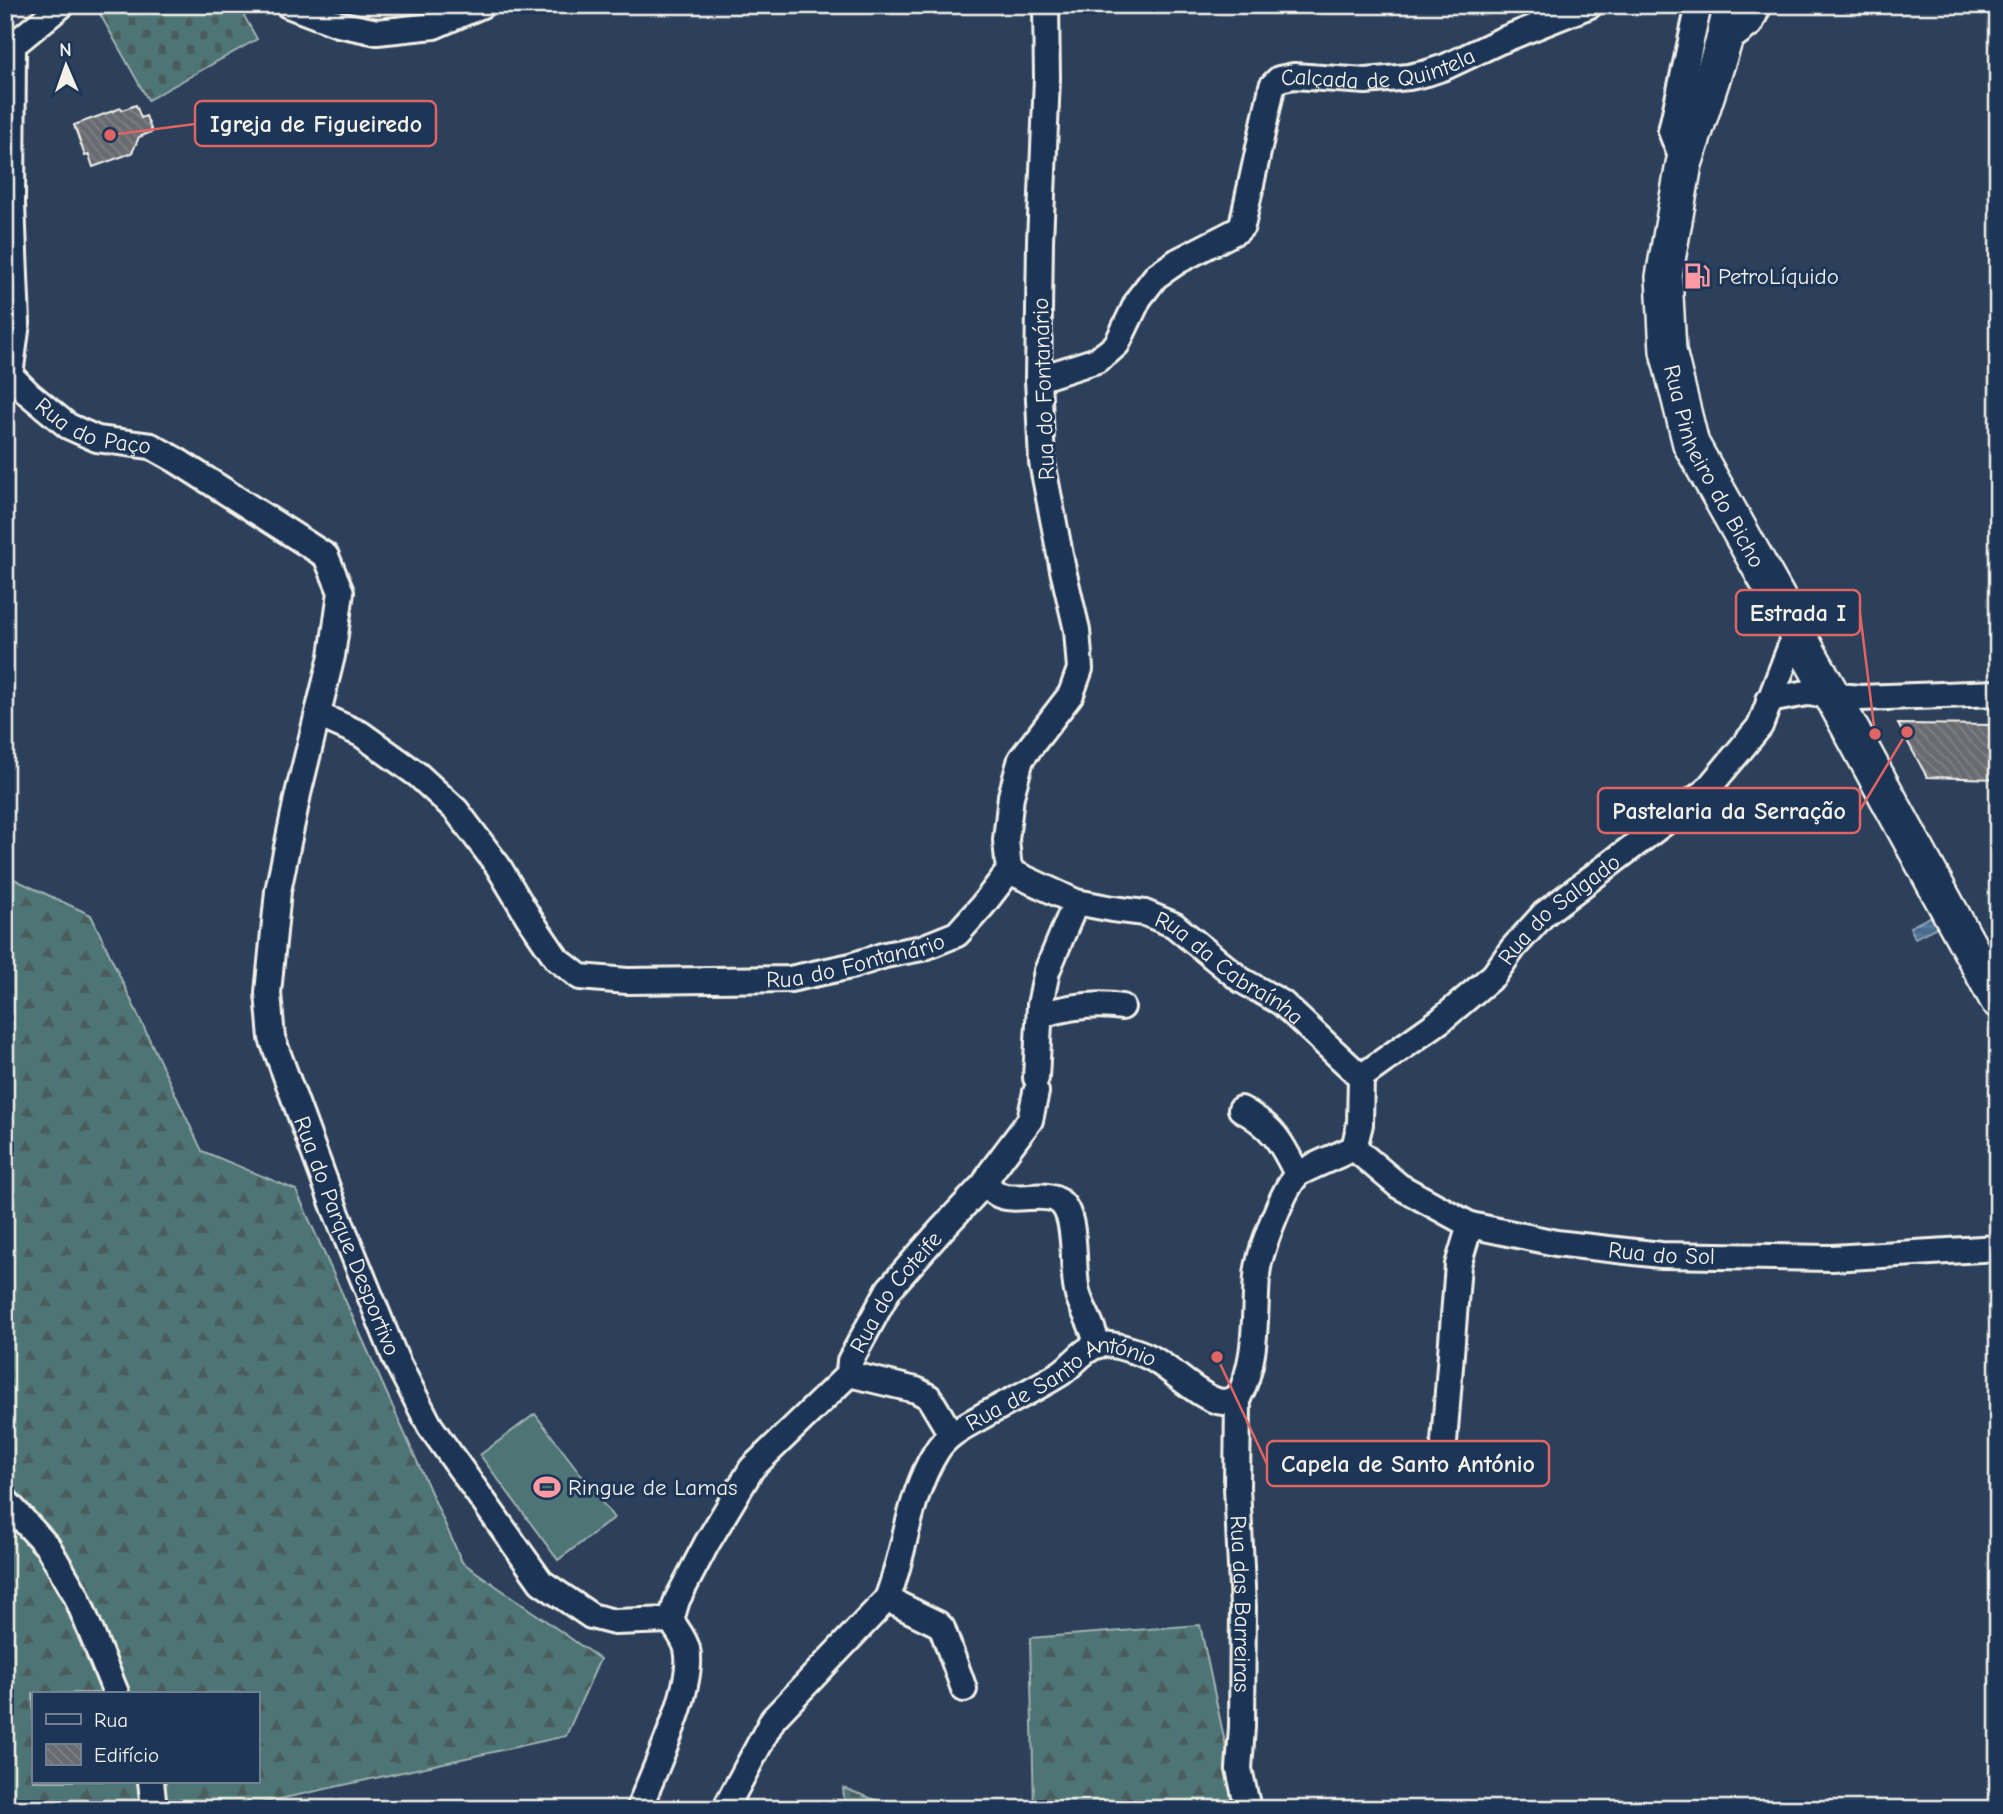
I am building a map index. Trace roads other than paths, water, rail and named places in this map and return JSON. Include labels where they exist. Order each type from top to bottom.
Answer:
[{"type":"main road","name":"Rua Pinheiro do Bicho","points":[[1732,5],[1723,44],[1684,164],[1664,277],[1668,351],[1691,444],[1998,1000]]},
{"type":"street","points":[[9,47],[62,5]]},
{"type":"street","points":[[288,5],[338,24],[377,32],[434,26],[482,5]]},
{"type":"street","name":"Rua do Fontanário","points":[[318,715],[361,734],[418,775],[456,810],[498,866],[557,959],[580,977],[627,981],[790,979],[922,948],[957,934],[1009,871],[1006,840],[1011,796],[1021,759],[1071,694],[1080,668],[1076,630],[1042,462],[1038,379],[1040,241],[1047,78],[1046,5]]},
{"type":"street","name":"Calçada de Quintela","points":[[1038,379],[1097,360],[1108,352],[1117,344],[1139,298],[1156,276],[1242,226],[1270,92],[1279,79],[1294,76],[1366,81],[1409,77],[1445,67],[1500,41],[1590,5]]},
{"type":"street","points":[[1684,164],[1671,131],[1699,5]]},
{"type":"street","points":[[1723,44],[1750,24],[1759,5]]},
{"type":"street","name":"Rua do Paço","points":[[9,47],[17,323],[8,377],[68,426],[97,439],[151,446],[326,556],[341,592],[332,656],[318,715]]},
{"type":"street","name":"Rua do Salgado","points":[[1361,1077],[1441,1020],[1494,975],[1513,948],[1544,914],[1706,791],[1760,726],[1796,632]]},
{"type":"street","points":[[1769,700],[1807,693],[1860,698],[1998,693]]},
{"type":"street","name":"Rua do Parque Desportivo","points":[[318,715],[278,891],[268,993],[272,1038],[335,1209],[396,1360],[430,1426],[541,1583],[591,1616],[614,1622],[671,1620]]},
{"type":"street","name":"Rua da Cabraínha","points":[[1009,871],[1076,902],[1145,912],[1174,925],[1241,980],[1282,1003],[1361,1077]]},
{"type":"street","points":[[1076,902],[1047,971],[1040,1014],[1036,1085],[1030,1121],[991,1171],[985,1183],[996,1194],[1005,1197],[1045,1196],[1059,1200],[1066,1210],[1072,1226],[1077,1295],[1094,1328],[1097,1345]]},
{"type":"street","points":[[1040,1014],[1088,1005],[1107,1004],[1122,1007]]},
{"type":"street","points":[[1238,1398],[1246,1383],[1255,1334],[1257,1272],[1276,1213],[1297,1174],[1354,1148],[1360,1124],[1361,1077]]},
{"type":"street","points":[[1241,1109],[1275,1133],[1297,1174]]},
{"type":"street","name":"Rua do Sol","points":[[1354,1148],[1399,1186],[1470,1225],[1556,1243],[1661,1255],[1832,1258],[1998,1248]]},
{"type":"street","name":"Rua do Coteife","points":[[671,1620],[677,1600],[707,1543],[752,1468],[849,1374],[850,1361],[889,1289],[985,1183]]},
{"type":"street","points":[[1444,1442],[1458,1265],[1470,1225]]},
{"type":"street","name":"Rua de Santo António","points":[[725,1809],[773,1719],[887,1599],[921,1483],[937,1450],[951,1434],[1063,1371],[1097,1345],[1114,1345],[1150,1357],[1211,1399],[1224,1402],[1238,1398]]},
{"type":"street","points":[[849,1374],[916,1390],[929,1397],[951,1434]]},
{"type":"street","name":"Rua das Barreiras","points":[[1238,1398],[1237,1487],[1242,1607],[1242,1727],[1239,1769],[1248,1809]]},
{"type":"street","points":[[5,1500],[48,1547],[76,1595],[116,1692]]},
{"type":"street","points":[[887,1599],[942,1628],[964,1689]]},
{"type":"street","points":[[639,1809],[678,1712],[688,1676],[687,1648],[671,1620]]},
{"type":"street","points":[[151,1783],[154,1809]]},
{"type":"water","points":[[1932,916],[1937,927],[1915,938],[1910,927]]},
{"type":"place","name":"Igreja de Figueiredo","points":[[110,135]]},
{"type":"place","name":"PetroLíquido","points":[[1697,276]]},
{"type":"place","name":"Pastelaria da Serração","points":[[1907,732]]},
{"type":"place","name":"Estrada I","points":[[1875,734]]},
{"type":"place","name":"Capela de Santo António","points":[[1217,1357]]},
{"type":"place","name":"Ringue de Lamas","points":[[547,1487]]}]
